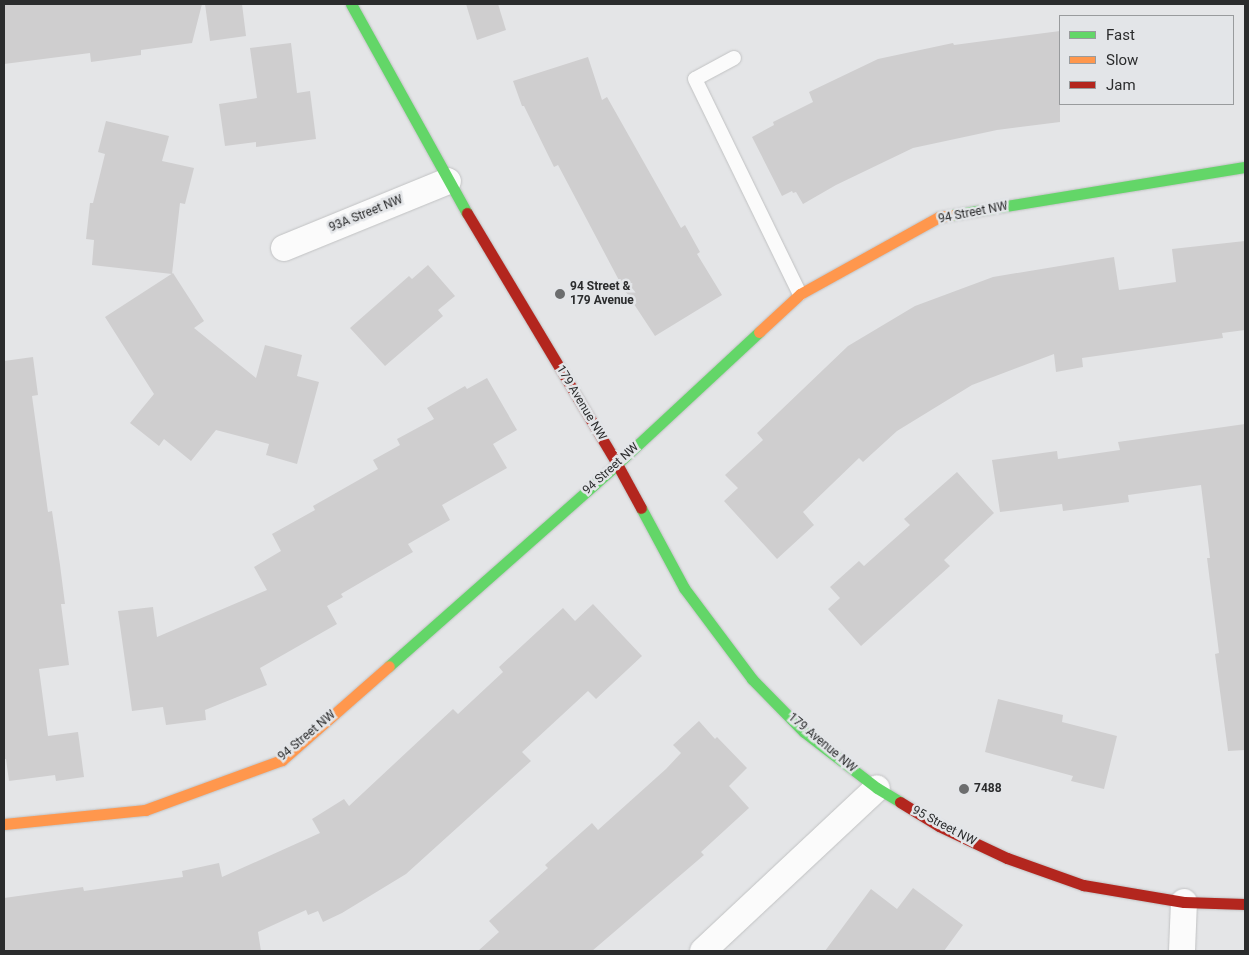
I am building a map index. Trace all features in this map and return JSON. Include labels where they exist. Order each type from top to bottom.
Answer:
[{"type":"street","name":"179 Avenue NW","points":[[351,4],[448,181],[617,464],[684,588],[752,679],[804,732],[877,788]]},
{"type":"street","name":"94 Street NW","points":[[4,824],[145,810],[282,760],[617,464],[800,294],[939,217],[1245,167]]},
{"type":"street","name":"93A Street NW","points":[[284,248],[448,181]]},
{"type":"street","name":"95 Street NW","points":[[877,788],[939,826],[1015,861],[1083,886],[1184,902],[1245,904]]},
{"type":"street","points":[[704,951],[877,788]]},
{"type":"street","points":[[1182,951],[1184,902]]},
{"type":"lane","points":[[734,58],[695,79],[800,294]]},
{"type":"building","points":[[4,4],[202,4],[192,43],[141,50],[141,55],[91,62],[90,53],[4,64]]},
{"type":"building","points":[[205,4],[242,4],[246,36],[210,41]]},
{"type":"building","points":[[466,4],[498,4],[506,30],[477,40]]},
{"type":"building","points":[[1059,31],[1060,122],[997,130],[913,148],[836,185],[803,204],[796,192],[793,193],[792,191],[782,196],[752,137],[774,125],[773,122],[813,102],[809,92],[878,59],[953,43],[954,45]]},
{"type":"building","points":[[291,43],[297,93],[310,91],[316,139],[256,147],[256,142],[225,146],[219,104],[257,98],[250,48]]},
{"type":"building","points":[[588,57],[602,100],[607,97],[681,228],[685,225],[700,252],[697,254],[722,295],[655,336],[622,286],[558,165],[554,167],[524,106],[522,106],[513,81]]},
{"type":"building","points":[[106,121],[169,136],[162,161],[194,168],[185,204],[180,203],[172,274],[92,265],[94,240],[86,239],[90,203],[93,203],[105,154],[98,152]]},
{"type":"building","points":[[1245,241],[1245,330],[1222,333],[1223,338],[1082,358],[1083,367],[1056,372],[1054,354],[972,385],[897,431],[863,462],[859,458],[803,512],[814,525],[777,559],[724,501],[738,488],[725,475],[763,440],[757,433],[848,346],[915,306],[993,277],[1114,257],[1119,290],[1176,282],[1172,249]]},
{"type":"building","points":[[428,265],[455,296],[438,310],[443,316],[385,366],[350,328],[409,276],[412,279]]},
{"type":"building","points":[[173,273],[204,321],[194,328],[256,378],[265,345],[302,355],[297,376],[319,382],[297,464],[266,455],[269,444],[216,430],[191,461],[164,439],[159,446],[130,423],[154,394],[105,317]]},
{"type":"building","points":[[33,357],[38,395],[32,396],[48,512],[52,511],[60,565],[65,604],[61,604],[69,665],[39,669],[48,736],[78,732],[84,777],[56,781],[55,775],[9,781],[6,759],[4,759],[4,361]]},
{"type":"building","points":[[487,378],[517,430],[493,444],[507,468],[442,505],[450,520],[408,544],[413,552],[341,594],[343,597],[327,606],[337,624],[260,668],[267,685],[205,710],[206,720],[166,725],[163,707],[132,711],[118,611],[153,607],[157,637],[267,590],[254,567],[281,551],[272,534],[315,510],[313,506],[378,469],[373,460],[400,445],[397,439],[434,419],[427,408],[465,386],[467,389]]},
{"type":"building","points":[[1245,424],[1245,750],[1228,751],[1215,654],[1219,653],[1207,558],[1210,558],[1201,485],[1128,495],[1129,502],[1063,511],[1062,504],[1000,512],[992,460],[1057,451],[1058,459],[1120,450],[1118,442]]},
{"type":"building","points":[[957,472],[994,513],[944,560],[950,566],[861,646],[828,609],[840,598],[830,587],[859,561],[864,566],[910,525],[904,519]]},
{"type":"building","points":[[593,604],[642,656],[596,699],[588,691],[522,752],[531,761],[406,874],[342,913],[323,922],[318,911],[308,915],[306,910],[258,932],[261,951],[4,951],[4,898],[83,887],[84,891],[183,877],[182,871],[219,863],[222,877],[320,833],[312,819],[344,799],[349,806],[453,709],[458,714],[503,672],[499,667],[563,608],[575,621]]},
{"type":"building","points":[[998,699],[1063,715],[1062,722],[1117,736],[1104,789],[1071,781],[1073,776],[985,752]]},
{"type":"building","points":[[699,721],[715,739],[717,737],[747,768],[729,786],[749,808],[701,852],[704,855],[592,951],[478,951],[499,932],[489,921],[548,868],[545,865],[592,823],[598,830],[666,769],[681,753],[673,745]]},
{"type":"building","points":[[913,888],[963,925],[944,951],[825,951],[871,889],[897,909]]},
{"type":"traffic: fast","points":[[351,4],[467,213]]},
{"type":"traffic: fast","points":[[951,215],[1245,167]]},
{"type":"traffic: fast","points":[[389,666],[617,464],[759,332]]},
{"type":"traffic: fast","points":[[641,508],[684,588],[752,679],[804,732],[877,788],[900,802]]},
{"type":"traffic: slow","points":[[759,332],[800,294],[939,217],[951,215]]},
{"type":"traffic: slow","points":[[4,824],[145,810],[282,760],[389,666]]},
{"type":"traffic: jam","points":[[467,213],[617,464],[641,508]]},
{"type":"traffic: jam","points":[[900,802],[939,826],[1007,858],[1083,885],[1184,902],[1245,904]]},
{"type":"place","name":"94 Street & 179 Avenue","points":[[560,294]]},
{"type":"place","name":"7488","points":[[964,789]]}]
